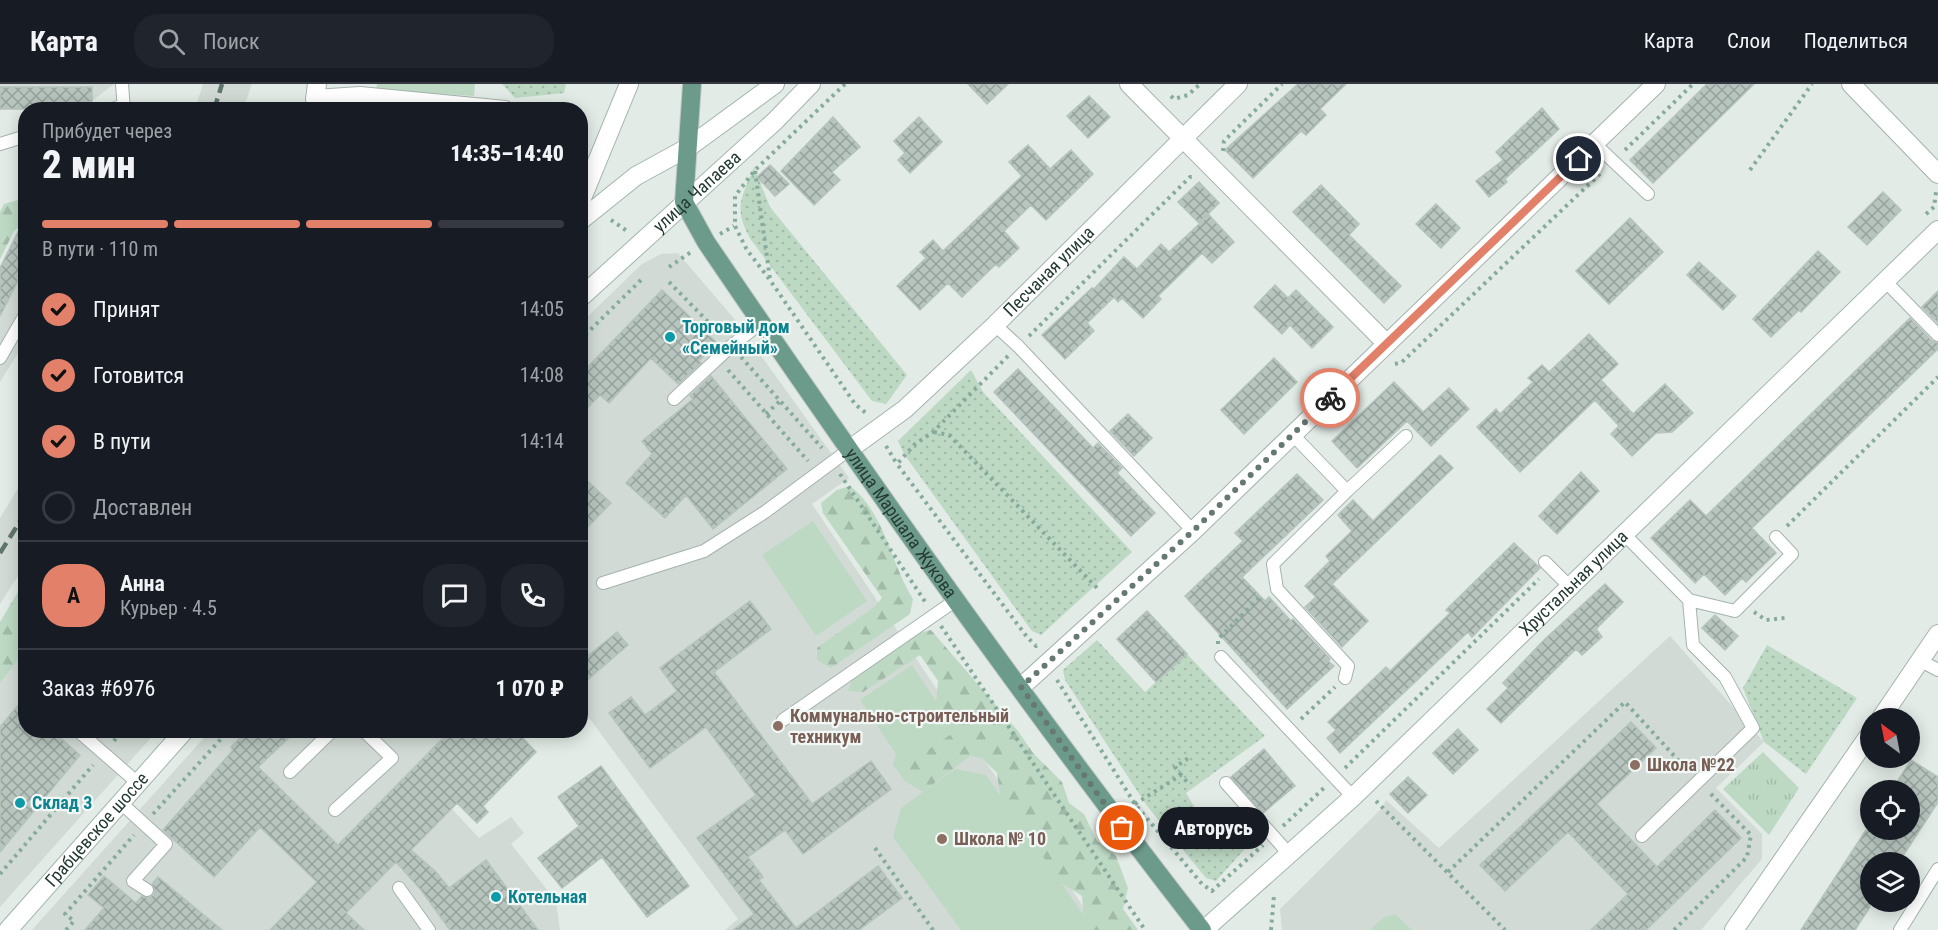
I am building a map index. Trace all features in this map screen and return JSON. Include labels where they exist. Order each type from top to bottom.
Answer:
[{"type":"main road","points":[[684,202],[692,84]]},
{"type":"main road","name":"улица Маршала Жукова","points":[[684,202],[706,242],[761,323],[956,600],[1109,811],[1203,930]]},
{"type":"street","points":[[317,84],[315,99],[357,97],[414,102]]},
{"type":"street","points":[[588,205],[629,84]]},
{"type":"street","points":[[588,205],[689,147],[775,84]]},
{"type":"street","name":"улица Чапаева","points":[[588,291],[775,121],[811,84]]},
{"type":"street","points":[[1129,84],[1387,344]]},
{"type":"street","name":"Песчаная улица","points":[[850,449],[905,409],[995,325],[1238,84]]},
{"type":"street","points":[[1021,687],[1193,531],[1656,84]]},
{"type":"street","points":[[1851,84],[1938,174]]},
{"type":"street","name":"Хрустальная улица","points":[[1203,930],[1353,797],[1938,230]]},
{"type":"street","points":[[1888,708],[1938,634]]},
{"type":"street","name":"Грабцевское шоссе","points":[[9,930],[178,738]]},
{"type":"street","points":[[1734,930],[1745,921],[1860,749]]},
{"type":"lane","points":[[122,84],[124,102]]},
{"type":"lane","points":[[0,144],[18,138]]},
{"type":"lane","points":[[1594,144],[1648,194]]},
{"type":"lane","points":[[1885,280],[1938,335]]},
{"type":"lane","points":[[674,399],[720,360],[731,346],[761,323]]},
{"type":"lane","points":[[995,325],[1018,346],[1193,531]]},
{"type":"lane","points":[[0,358],[18,327]]},
{"type":"lane","points":[[1293,435],[1347,491]]},
{"type":"lane","points":[[1345,678],[1348,666],[1276,589],[1273,564],[1406,436]]},
{"type":"lane","points":[[603,583],[704,551],[765,512],[850,449]]},
{"type":"lane","points":[[1624,534],[1689,600],[1735,611],[1792,554],[1776,537]]},
{"type":"lane","points":[[1548,565],[1570,587]]},
{"type":"lane","points":[[783,720],[956,600]]},
{"type":"lane","points":[[1642,837],[1753,729],[1725,677],[1693,645],[1689,600]]},
{"type":"lane","points":[[1221,657],[1353,797]]},
{"type":"lane","points":[[1921,661],[1938,670]]},
{"type":"lane","points":[[87,738],[139,784]]},
{"type":"lane","points":[[290,772],[325,738]]},
{"type":"lane","points":[[335,810],[392,758],[371,738]]},
{"type":"lane","points":[[1226,783],[1290,855]]},
{"type":"lane","points":[[122,804],[166,844],[133,881],[147,890]]},
{"type":"lane","points":[[1900,930],[1938,869]]},
{"type":"lane","points":[[399,888],[429,930]]},
{"type":"path","points":[[845,84],[755,170],[735,196],[735,225],[747,250],[771,280],[855,404],[868,415]]},
{"type":"path","points":[[1166,92],[1174,99],[1188,95],[1200,84]]},
{"type":"path","points":[[1223,153],[1224,141],[1281,84]]},
{"type":"path","points":[[1392,365],[1402,362],[1693,84]]},
{"type":"path","points":[[1750,170],[1770,139],[1795,110],[1812,84]]},
{"type":"path","points":[[755,170],[771,280]]},
{"type":"path","points":[[1046,639],[1036,646],[1027,637],[897,464],[914,445],[933,432],[1190,177],[1202,177]]},
{"type":"path","points":[[588,205],[640,242]]},
{"type":"path","points":[[1934,207],[1938,211]]},
{"type":"path","points":[[588,332],[641,280]]},
{"type":"path","points":[[669,282],[731,346],[832,462],[1144,930]]},
{"type":"path","points":[[720,360],[819,472]]},
{"type":"path","points":[[1776,537],[1938,377]]},
{"type":"path","points":[[766,414],[780,401]]},
{"type":"path","points":[[933,432],[949,435],[1100,591]]},
{"type":"path","points":[[1054,671],[1059,685],[1135,804],[1202,884],[1212,891],[1336,777],[1548,565]]},
{"type":"path","points":[[1093,598],[1108,584]]},
{"type":"path","points":[[1221,657],[1217,653],[1218,639],[1265,592],[1276,589]]},
{"type":"path","points":[[1740,606],[1766,620],[1785,618]]},
{"type":"path","points":[[1289,730],[1345,678]]},
{"type":"path","points":[[1448,872],[1625,702],[1751,834],[1747,857],[1674,930]]},
{"type":"path","points":[[0,874],[115,738]]},
{"type":"path","points":[[1188,783],[1175,767],[1190,757]]},
{"type":"path","points":[[1135,804],[1181,776]]},
{"type":"path","points":[[1376,801],[1505,930]]},
{"type":"path","points":[[875,848],[933,930]]},
{"type":"path","points":[[1271,930],[1274,895]]},
{"type":"shaded area","points":[[0,84],[114,84],[92,101],[18,102],[18,107],[0,109]]},
{"type":"shaded area","points":[[203,84],[252,84],[246,102],[197,102]]},
{"type":"shaded area","points":[[18,232],[18,353],[0,382],[0,268]]},
{"type":"shaded area","points":[[678,253],[736,321],[849,478],[812,504],[1099,930],[725,930],[738,919],[588,716],[588,316],[642,264],[661,254]]},
{"type":"shaded area","points":[[18,488],[18,576],[0,604],[0,518]]},
{"type":"shaded area","name":"Школа №22","points":[[1670,636],[1764,742],[1716,788],[1762,834],[1762,859],[1701,930],[1282,930],[1280,909],[1382,808],[1386,800],[1439,848]]},
{"type":"shaded area","points":[[18,648],[18,738],[151,738],[0,907],[0,670]]},
{"type":"shaded area","points":[[204,738],[523,738],[452,809],[479,838],[511,817],[524,833],[511,844],[556,901],[560,930],[32,930]]},
{"type":"green space","points":[[377,84],[475,84],[474,96],[376,89]]},
{"type":"green space","points":[[502,84],[566,84],[564,93],[515,98]]},
{"type":"green space","points":[[754,167],[770,207],[907,375],[886,404],[872,401],[751,240],[742,220],[741,204]]},
{"type":"green space","points":[[18,200],[18,228],[14,231],[0,259],[0,212],[4,204]]},
{"type":"green space","points":[[971,370],[983,392],[1132,552],[1041,635],[1032,631],[904,454],[898,441]]},
{"type":"green space","points":[[850,486],[862,497],[880,524],[913,599],[910,614],[831,668],[817,660],[817,648],[874,607],[882,598],[823,513],[821,503],[837,490]]},
{"type":"green space","points":[[813,521],[867,601],[816,636],[762,555]]},
{"type":"green space","points":[[18,592],[18,659],[0,683],[0,622]]},
{"type":"green space","points":[[931,630],[1018,731],[1033,753],[1062,782],[1069,803],[1084,814],[1097,841],[1116,856],[1128,888],[1123,909],[1138,930],[1085,930],[1082,896],[1047,874],[1003,814],[997,773],[982,758],[970,756],[923,792],[905,781],[893,765],[900,740],[935,716],[938,681],[920,655],[863,692],[848,691],[853,678],[918,633]]},
{"type":"green space","points":[[1097,640],[1145,692],[1187,654],[1265,736],[1186,793],[1218,846],[1251,842],[1216,881],[1206,878],[1147,806],[1065,680],[1063,670]]},
{"type":"green space","points":[[1767,645],[1857,698],[1806,774],[1764,742],[1743,688]]},
{"type":"green space","points":[[912,665],[956,731],[904,766],[860,700]]},
{"type":"green space","points":[[1763,752],[1799,788],[1769,835],[1723,789]]},
{"type":"green space","points":[[955,769],[986,775],[1094,930],[961,930],[893,837],[901,808]]},
{"type":"green space","points":[[1395,914],[1412,930],[1370,930],[1383,918]]},
{"type":"building","points":[[968,84],[1008,84],[987,104]]},
{"type":"building","points":[[1298,84],[1346,84],[1320,109],[1326,115],[1306,135],[1301,131],[1253,178],[1225,150]]},
{"type":"building","points":[[1707,84],[1754,84],[1653,183],[1630,160]]},
{"type":"building","points":[[0,87],[92,87],[92,101],[89,102],[18,102],[18,109],[0,109]]},
{"type":"building","points":[[1089,96],[1110,117],[1088,138],[1067,116]]},
{"type":"building","points":[[1542,108],[1559,129],[1489,197],[1476,181],[1503,160],[1496,152]]},
{"type":"building","points":[[833,117],[860,147],[832,172],[840,180],[814,205],[781,171]]},
{"type":"building","points":[[919,117],[942,142],[910,173],[898,160],[905,153],[894,141]]},
{"type":"building","points":[[1028,145],[1050,169],[1071,150],[1093,174],[1046,220],[1031,205],[1004,231],[1019,248],[999,267],[996,264],[962,297],[948,283],[920,310],[897,286],[926,258],[920,252],[933,240],[943,251],[1022,176],[1009,162]]},
{"type":"building","points":[[770,165],[789,184],[775,196],[757,177]]},
{"type":"building","points":[[1199,182],[1219,203],[1199,223],[1178,202]]},
{"type":"building","points":[[1321,185],[1359,224],[1349,235],[1401,286],[1384,303],[1293,212]]},
{"type":"building","points":[[1883,192],[1901,210],[1867,245],[1848,227]]},
{"type":"building","points":[[1436,204],[1460,228],[1441,248],[1416,224]]},
{"type":"building","points":[[1209,215],[1234,242],[1212,263],[1202,253],[1158,296],[1161,299],[1143,318],[1122,298],[1118,302],[1114,297],[1087,323],[1094,331],[1065,359],[1042,335],[1092,288],[1094,289],[1124,257],[1137,269],[1161,244],[1169,252]]},
{"type":"building","points":[[1630,218],[1663,252],[1609,304],[1576,271]]},
{"type":"building","points":[[18,232],[18,281],[0,316],[0,268]]},
{"type":"building","points":[[1818,251],[1840,272],[1801,312],[1799,310],[1771,337],[1753,319]]},
{"type":"building","points":[[1699,262],[1736,296],[1723,310],[1687,275]]},
{"type":"building","points":[[1275,285],[1288,298],[1296,290],[1333,327],[1312,348],[1290,325],[1282,334],[1254,307]]},
{"type":"building","name":"Торговый дом «Семейный»","points":[[662,290],[717,343],[699,361],[701,363],[678,384],[651,358],[609,403],[600,395],[588,407],[588,367]]},
{"type":"building","points":[[1938,291],[1938,323],[1922,307]]},
{"type":"building","points":[[1910,318],[1932,341],[1938,343],[1938,349],[1752,528],[1776,553],[1746,582],[1742,578],[1725,595],[1704,574],[1695,583],[1651,538],[1690,500],[1706,516]]},
{"type":"building","points":[[1589,334],[1618,364],[1601,380],[1633,414],[1665,384],[1693,413],[1672,432],[1656,433],[1632,456],[1611,434],[1619,426],[1595,400],[1520,472],[1477,427],[1496,409],[1500,414],[1533,382],[1528,378],[1542,365],[1549,372]]},
{"type":"building","points":[[1274,358],[1297,382],[1244,434],[1221,410]]},
{"type":"building","points":[[1018,369],[1093,448],[1098,443],[1122,468],[1117,473],[1155,513],[1131,536],[994,392]]},
{"type":"building","points":[[711,376],[787,469],[713,529],[686,495],[665,518],[626,483],[652,454],[642,441],[693,399],[690,396]]},
{"type":"building","points":[[1394,382],[1423,412],[1449,388],[1469,409],[1431,446],[1407,421],[1357,468],[1332,441]]},
{"type":"building","points":[[1128,414],[1152,438],[1134,456],[1110,431]]},
{"type":"building","points":[[1440,455],[1453,468],[1332,584],[1368,621],[1342,647],[1305,607],[1316,597],[1305,586],[1330,561],[1326,556],[1352,531],[1338,515],[1353,500],[1373,521]]},
{"type":"building","points":[[1581,472],[1599,491],[1557,534],[1539,516]]},
{"type":"building","points":[[1297,474],[1323,500],[1242,577],[1265,601],[1269,597],[1291,621],[1293,619],[1334,666],[1287,709],[1185,596],[1243,541],[1235,533]]},
{"type":"building","points":[[588,481],[611,503],[588,527]]},
{"type":"building","points":[[1514,543],[1540,568],[1472,637],[1468,632],[1340,753],[1327,738],[1336,730],[1328,722],[1386,667],[1390,671],[1450,613],[1446,610]]},
{"type":"building","points":[[1605,584],[1623,602],[1596,629],[1602,637],[1582,655],[1576,649],[1501,723],[1487,709],[1508,688],[1503,683],[1544,640]]},
{"type":"building","points":[[750,601],[771,629],[714,672],[812,804],[871,761],[891,789],[803,854],[785,830],[748,857],[763,877],[759,880],[796,928],[878,866],[902,898],[859,930],[733,930],[754,914],[697,838],[756,795],[706,727],[650,768],[609,713],[631,697],[645,715],[677,691],[660,668]]},
{"type":"building","points":[[1147,611],[1187,654],[1156,682],[1117,639]]},
{"type":"building","points":[[1715,615],[1738,636],[1725,650],[1702,628]]},
{"type":"building","points":[[617,632],[628,645],[588,679],[589,655]]},
{"type":"building","name":"Склад 3","points":[[18,706],[18,738],[60,738],[80,755],[0,852],[0,727]]},
{"type":"building","points":[[1631,722],[1656,748],[1597,804],[1657,867],[1715,810],[1741,838],[1646,930],[1591,930],[1628,894],[1568,832],[1505,891],[1480,865]]},
{"type":"building","points":[[1458,729],[1478,750],[1453,774],[1433,753]]},
{"type":"building","points":[[240,738],[289,738],[258,767],[338,845],[443,738],[523,738],[536,752],[483,806],[488,812],[477,823],[457,803],[411,850],[436,872],[449,888],[486,860],[538,930],[450,930],[421,890],[396,862],[346,913],[364,930],[270,930],[317,882],[260,827],[214,877],[163,830],[233,750],[231,747]]},
{"type":"building","points":[[1264,749],[1295,786],[1263,813],[1231,777]]},
{"type":"building","points":[[601,766],[689,886],[647,917],[602,857],[562,888],[538,858],[579,826],[558,797]]},
{"type":"building","points":[[1920,766],[1938,777],[1938,802],[1920,830],[1920,780],[1898,780],[1906,768],[1920,768]]},
{"type":"building","points":[[1408,777],[1427,795],[1408,813],[1390,794]]},
{"type":"building","points":[[1860,839],[1913,840],[1906,852],[1860,852],[1860,912],[1867,912],[1855,930],[1801,930]]},
{"type":"building","points":[[104,876],[136,903],[142,896],[147,898],[154,895],[155,890],[152,884],[158,877],[222,930],[85,930],[104,908],[88,895]]},
{"type":"railway","points":[[216,102],[222,84]]},
{"type":"railway","points":[[0,553],[18,525]]},
{"type":"way so far","points":[[1122,828],[1021,687],[1193,531],[1330,398]]},
{"type":"place","name":"Торговый дом «Семейный»","points":[[670,337]]},
{"type":"place","name":"Коммунально-строительный техникум","points":[[778,726]]},
{"type":"place","name":"Школа №22","points":[[1635,765]]},
{"type":"place","name":"Склад 3","points":[[20,803]]},
{"type":"place","name":"Авторусь","points":[[1122,828]]},
{"type":"place","name":"Школа № 10","points":[[942,839]]},
{"type":"place","name":"Котельная","points":[[496,897]]},
{"type":"route","points":[[1330,398],[1579,159]]}]
